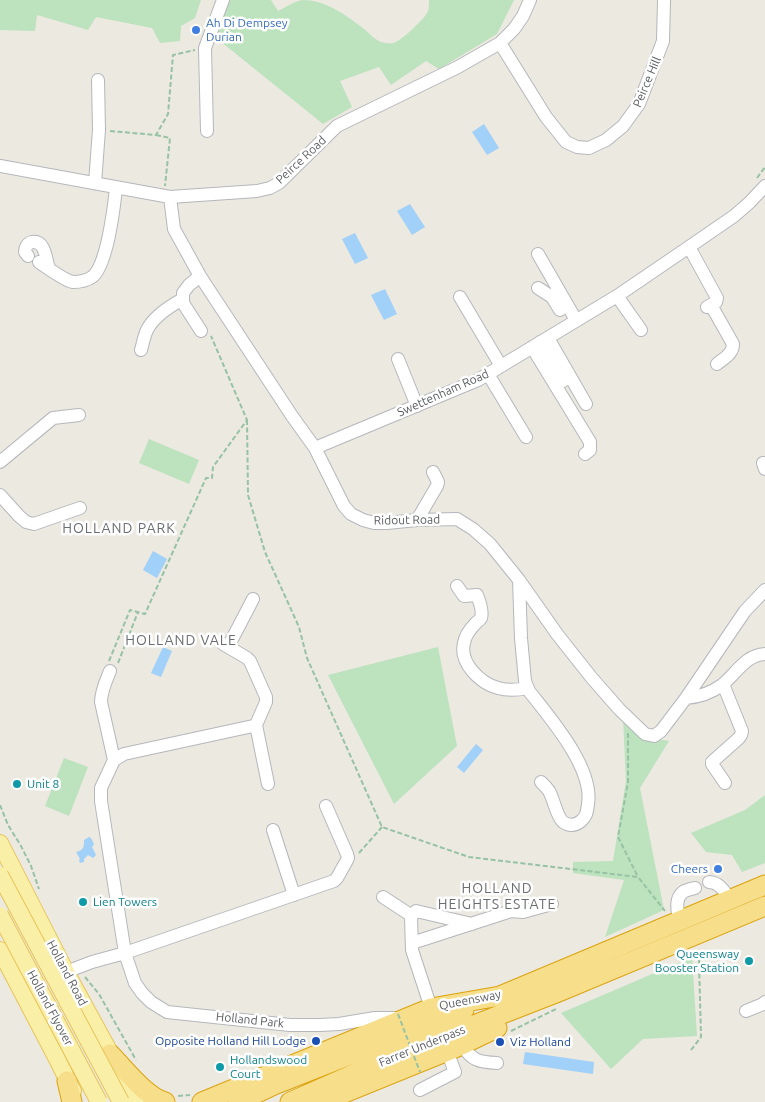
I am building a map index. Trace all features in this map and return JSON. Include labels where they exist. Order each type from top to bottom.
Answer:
[{"type":"highway","name":"Queensway","points":[[190,1102],[207,1099],[403,1016],[431,1008],[500,996],[673,917],[731,900],[765,885]]},
{"type":"highway","points":[[322,1102],[455,1048],[551,998],[556,993],[765,906]]},
{"type":"highway","name":"Farrer Underpass","points":[[290,1102],[402,1053],[556,993]]},
{"type":"highway","name":"Farrer Underpass","points":[[238,1102],[274,1085],[500,996]]},
{"type":"highway","points":[[110,1054],[151,1096],[165,1102]]},
{"type":"highway","points":[[67,1080],[72,1102]]},
{"type":"main road","name":"Holland Road","points":[[0,843],[72,969],[110,1054],[137,1102]]},
{"type":"main road","name":"Holland Flyover","points":[[0,875],[121,1102]]},
{"type":"main road","name":"Holland Flyover","points":[[0,915],[99,1102]]},
{"type":"main road","points":[[0,950],[79,1102]]},
{"type":"street","points":[[207,131],[204,48],[223,0]]},
{"type":"street","name":"Peirce Road","points":[[0,166],[167,196],[257,191],[270,188],[279,183],[337,126],[458,67],[500,43],[523,16],[530,0]]},
{"type":"street","name":"Peirce Hill","points":[[500,43],[546,117],[566,142],[577,147],[590,148],[606,140],[623,126],[639,104],[663,42],[664,0]]},
{"type":"street","points":[[94,183],[99,130],[98,80]]},
{"type":"street","name":"Swettenham Road","points":[[315,448],[478,380],[617,296],[734,216],[750,203],[765,186]]},
{"type":"street","points":[[39,262],[71,282],[85,281],[93,277],[99,269],[111,228],[116,188]]},
{"type":"street","name":"Ridout Road","points":[[167,196],[174,229],[200,276],[315,448],[344,506],[351,514],[374,523],[457,519],[473,529],[490,544],[568,649],[596,683],[645,734],[654,736],[661,731],[686,698],[745,611],[765,590]]},
{"type":"street","points":[[689,247],[717,298],[716,302],[709,306],[733,344],[731,352],[717,364]]},
{"type":"street","points":[[538,254],[572,323]]},
{"type":"street","points":[[200,276],[183,293],[183,303],[205,331]]},
{"type":"street","points":[[538,288],[552,297],[572,323]]},
{"type":"street","points":[[617,296],[641,330]]},
{"type":"street","points":[[460,297],[501,366]]},
{"type":"street","points":[[141,350],[147,330],[159,315],[170,305],[183,299]]},
{"type":"street","points":[[540,342],[586,404]]},
{"type":"street","points":[[540,342],[597,440]]},
{"type":"street","points":[[540,342],[590,442],[590,450],[585,454]]},
{"type":"street","points":[[398,359],[417,406]]},
{"type":"street","points":[[488,374],[526,437]]},
{"type":"street","points":[[0,462],[53,418],[79,416]]},
{"type":"street","points":[[417,520],[437,486],[438,482],[433,472]]},
{"type":"street","points":[[0,495],[26,522],[34,524],[80,508]]},
{"type":"street","points":[[518,580],[525,681],[528,688],[575,752],[588,789],[589,799],[586,816],[576,824],[571,825],[561,820],[549,790],[541,782]]},
{"type":"street","points":[[458,586],[464,596],[477,595],[481,614],[480,620],[471,629],[464,642],[464,659],[469,667],[488,684],[497,688],[516,690],[528,688]]},
{"type":"street","points":[[253,599],[225,645],[250,661],[266,697],[266,702],[256,725],[268,784]]},
{"type":"street","points":[[686,698],[697,697],[710,692],[723,684],[752,656],[765,654]]},
{"type":"street","points":[[110,670],[101,698],[101,706],[114,760],[124,754],[256,725]]},
{"type":"street","points":[[723,684],[742,731],[739,738],[712,762],[726,783]]},
{"type":"street","name":"Holland Park","points":[[114,760],[101,788],[101,794],[126,954],[135,983],[151,1002],[167,1012],[290,1025],[338,1024],[366,1019],[403,1016]]},
{"type":"street","points":[[72,969],[126,954],[334,880],[348,858],[326,806]]},
{"type":"street","points":[[273,830],[294,895]]},
{"type":"street","points":[[709,882],[719,885],[731,900]]},
{"type":"street","points":[[673,917],[683,892],[695,888]]},
{"type":"street","points":[[383,897],[412,916]]},
{"type":"street","points":[[412,943],[511,911],[523,912],[552,904]]},
{"type":"street","points":[[431,1008],[412,950],[412,916],[416,911],[472,924]]},
{"type":"street","points":[[746,1012],[765,1002]]},
{"type":"street","points":[[420,1090],[455,1072],[455,1048],[467,1053],[479,1062],[497,1063]]},
{"type":"path","points":[[156,135],[168,114],[173,55],[204,48]]},
{"type":"path","points":[[99,130],[170,138],[167,196]]},
{"type":"path","points":[[205,331],[247,420],[248,495],[265,552],[299,626],[307,658],[382,827],[469,857],[638,877]]},
{"type":"path","points":[[135,611],[145,614],[206,478],[212,478],[213,467],[247,420]]},
{"type":"path","points":[[628,718],[628,782],[618,837],[638,877],[673,917]]},
{"type":"path","points":[[0,805],[8,826],[31,866],[40,892]]},
{"type":"path","points":[[691,1050],[701,1037],[699,960],[695,949]]},
{"type":"path","points":[[72,969],[84,976],[99,994],[138,1064]]},
{"type":"path","points":[[403,1016],[420,1072]]},
{"type":"green space","points":[[0,0],[201,0],[195,18],[181,26],[180,41],[160,43],[152,28],[96,17],[88,30],[37,15],[35,31],[0,30]]},
{"type":"green space","points":[[229,0],[271,0],[278,11],[303,0],[320,3],[343,14],[377,40],[394,43],[423,19],[428,11],[429,0],[514,0],[497,34],[439,69],[426,61],[391,85],[379,67],[340,81],[352,107],[323,124],[215,37]]},
{"type":"green space","points":[[149,439],[199,460],[189,484],[139,463]]},
{"type":"green space","points":[[438,647],[457,746],[394,804],[328,675]]},
{"type":"green space","points":[[623,718],[644,737],[669,741],[640,788],[664,910],[605,937],[624,880],[573,873],[573,862],[613,861],[626,781]]},
{"type":"green space","points":[[64,758],[88,767],[69,816],[45,806]]},
{"type":"green space","points":[[765,795],[765,863],[742,872],[732,855],[706,852],[691,833],[745,810]]},
{"type":"green space","points":[[692,957],[697,1036],[643,1039],[611,1069],[561,1013]]},
{"type":"water","points":[[484,124],[499,148],[487,155],[472,132]]},
{"type":"water","points":[[410,204],[425,227],[412,235],[397,211]]},
{"type":"water","points":[[355,233],[368,258],[355,264],[342,239]]},
{"type":"water","points":[[385,289],[397,314],[384,320],[371,295]]},
{"type":"water","points":[[153,551],[167,559],[157,578],[143,570]]},
{"type":"water","points":[[163,647],[172,651],[161,677],[151,673]]},
{"type":"water","points":[[476,744],[483,750],[464,773],[457,767]]},
{"type":"water","points":[[89,837],[94,844],[92,847],[96,855],[93,858],[88,855],[84,862],[80,863],[76,852],[82,849],[84,840]]},
{"type":"water","points":[[525,1052],[594,1062],[593,1074],[523,1064]]},
{"type":"place","name":"Ah Di Dempsey Durian","points":[[196,30]]},
{"type":"place","name":"Unit 8","points":[[17,784]]},
{"type":"place","name":"Cheers","points":[[718,869]]},
{"type":"place","name":"Lien Towers","points":[[83,902]]},
{"type":"place","name":"Queensway Booster Station","points":[[749,961]]},
{"type":"place","name":"Opposite Holland Hill Lodge","points":[[316,1041]]},
{"type":"place","name":"Viz Holland","points":[[500,1042]]},
{"type":"place","name":"Hollandswood Court","points":[[220,1067]]},
{"type":"district","name":"HOLLAND PARK","points":[[119,528]]},
{"type":"district","name":"HOLLAND VALE","points":[[181,640]]},
{"type":"district","name":"HOLLAND HEIGHTS ESTATE","points":[[497,896]]}]
